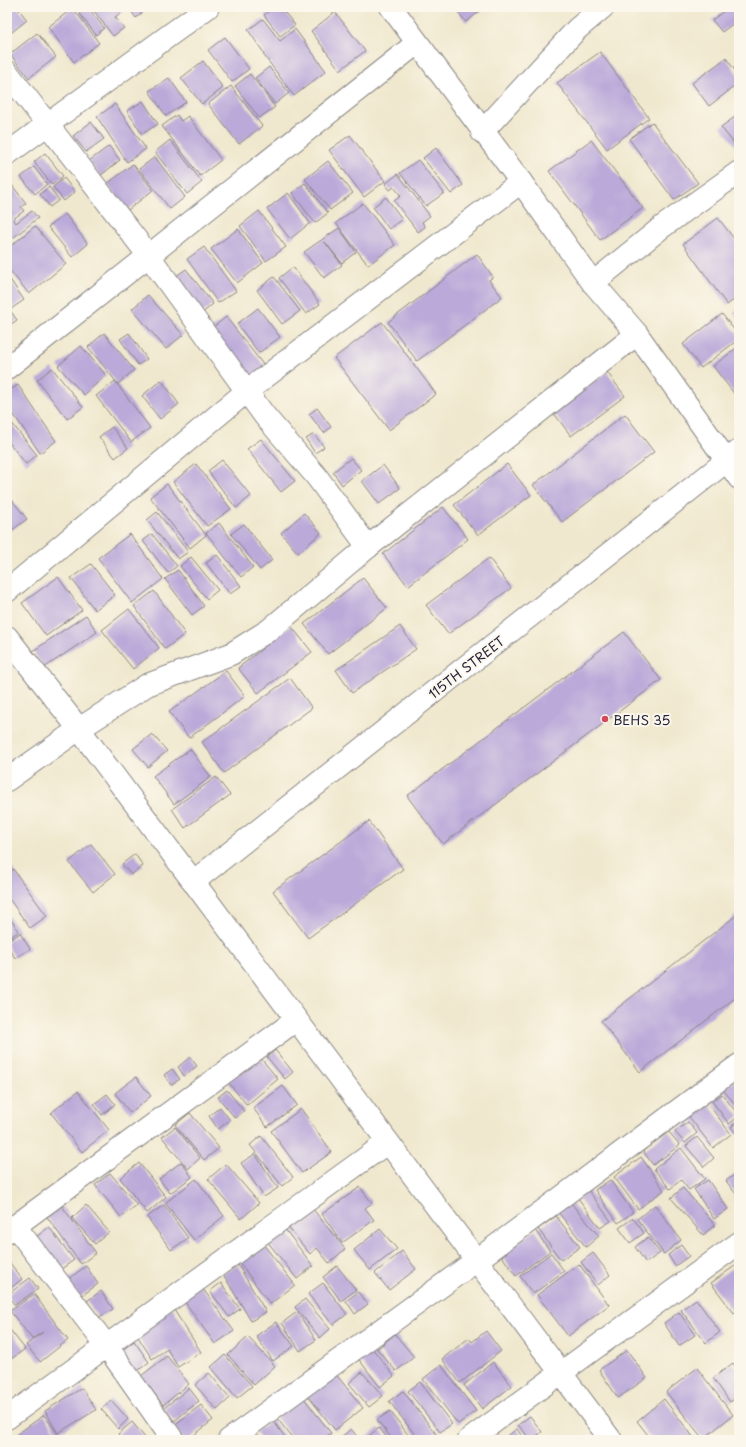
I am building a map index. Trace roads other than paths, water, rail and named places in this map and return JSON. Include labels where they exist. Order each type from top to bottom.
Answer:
[{"type":"street","points":[[7,154],[208,7]]},
{"type":"street","points":[[391,7],[482,132],[521,182],[593,283],[637,334],[733,456],[739,478]]},
{"type":"street","points":[[482,132],[577,29],[603,7]]},
{"type":"street","points":[[7,368],[417,43]]},
{"type":"street","points":[[7,72],[149,256],[264,415],[317,477],[368,547]]},
{"type":"street","points":[[593,283],[662,227],[739,172]]},
{"type":"street","points":[[7,591],[247,391],[521,182]]},
{"type":"street","points":[[7,780],[79,729],[147,686],[237,650],[269,630],[368,547],[637,334]]},
{"type":"street","name":"115TH STREET","points":[[193,882],[733,456]]},
{"type":"street","points":[[7,637],[79,729],[611,1440]]},
{"type":"street","points":[[173,1440],[106,1345],[11,1229],[296,1020]]},
{"type":"street","points":[[229,1440],[477,1260],[739,1065]]},
{"type":"street","points":[[7,1418],[388,1142]]},
{"type":"street","points":[[469,1440],[739,1243]]},
{"type":"place","name":"BEHS 35","points":[[605,719]]}]
